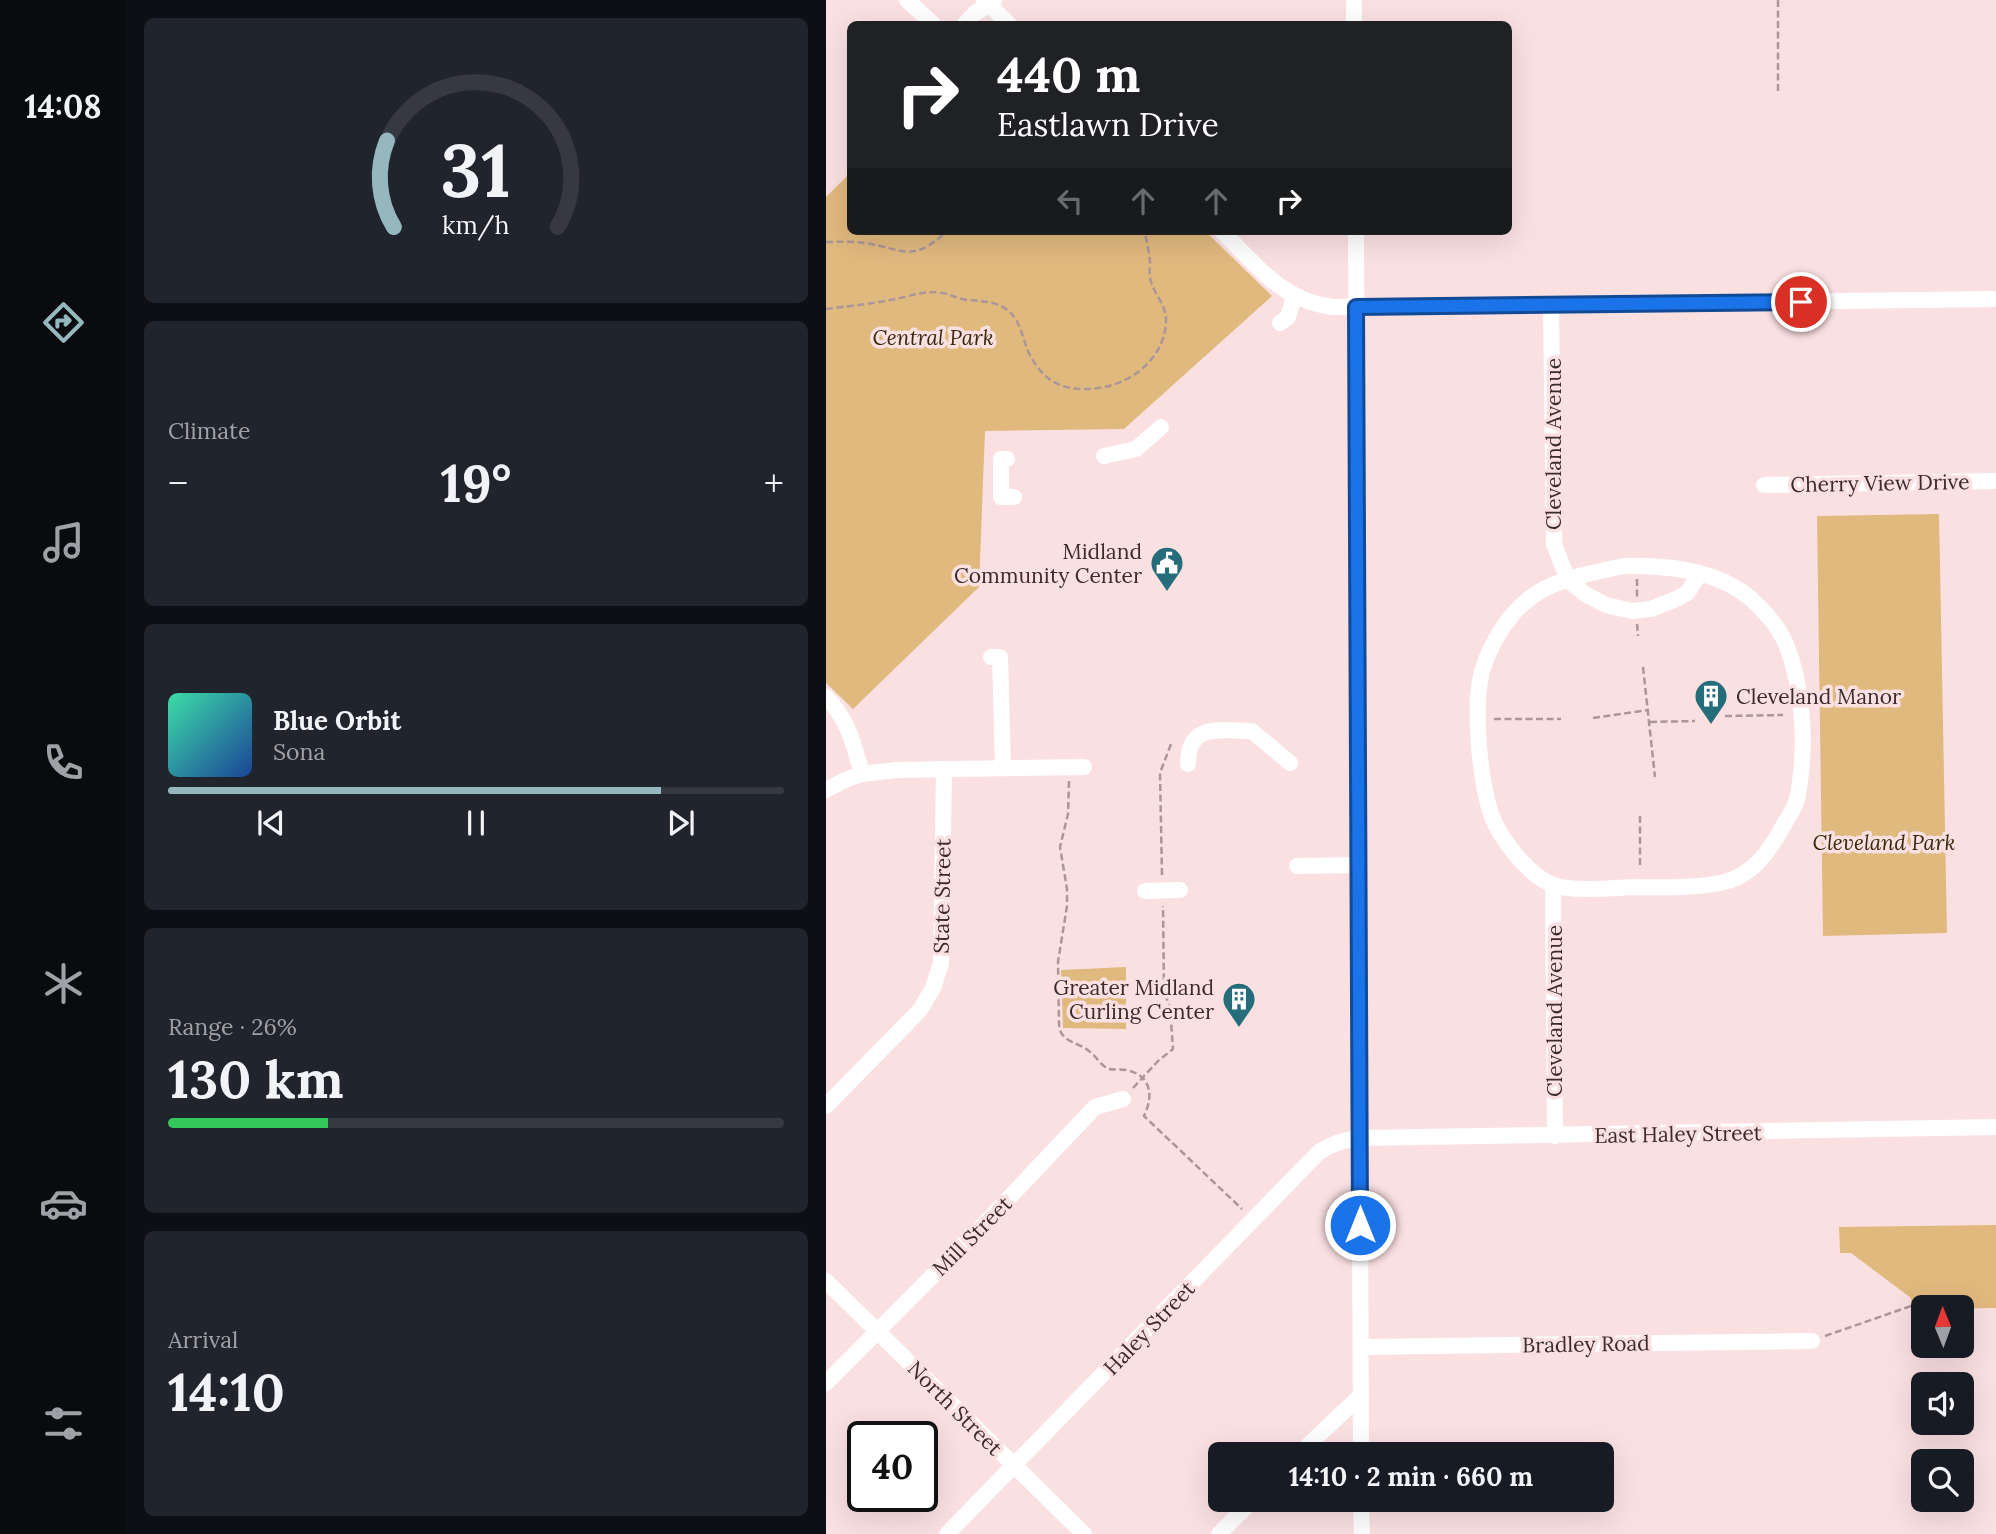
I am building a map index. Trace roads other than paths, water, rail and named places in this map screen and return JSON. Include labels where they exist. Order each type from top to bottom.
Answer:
[{"type":"street","points":[[907,0],[930,21]]},
{"type":"street","points":[[1354,0],[1354,21]]},
{"type":"street","points":[[968,21],[989,2],[1006,21]]},
{"type":"street","points":[[1226,235],[1275,283],[1294,297],[1318,305],[1356,307],[1996,299]]},
{"type":"street","points":[[1356,235],[1361,1442]]},
{"type":"street","points":[[1280,323],[1288,317],[1294,297]]},
{"type":"street","name":"Cleveland Avenue","points":[[1551,305],[1553,532],[1554,544],[1567,580]]},
{"type":"street","points":[[1104,456],[1136,449],[1161,427]]},
{"type":"street","points":[[1007,459],[1001,459],[1001,497],[1014,497]]},
{"type":"street","name":"Cherry View Drive","points":[[1764,485],[1996,481]]},
{"type":"street","points":[[1623,566],[1650,566],[1700,574],[1727,582],[1750,598],[1770,619],[1785,642],[1794,670],[1800,708],[1803,757],[1797,802],[1772,847],[1749,871],[1726,882],[1702,886],[1578,889],[1553,885],[1525,866],[1505,840],[1492,814],[1483,773],[1478,720],[1480,680],[1491,648],[1505,623],[1525,602],[1551,585],[1623,566]]},
{"type":"street","points":[[1567,580],[1606,605],[1632,611],[1651,609],[1687,593],[1700,574]]},
{"type":"street","points":[[991,657],[1000,657],[994,716],[1003,768]]},
{"type":"street","points":[[828,702],[843,716],[862,774]]},
{"type":"street","points":[[1188,764],[1191,743],[1197,736],[1211,731],[1252,731],[1290,763]]},
{"type":"street","points":[[826,790],[862,774],[944,769],[1077,767]]},
{"type":"street","name":"State Street","points":[[826,1106],[920,1010],[933,988],[941,962],[944,769]]},
{"type":"street","points":[[1297,866],[1358,865]]},
{"type":"street","name":"Cleveland Avenue","points":[[1553,885],[1555,1136]]},
{"type":"street","points":[[1145,891],[1180,890]]},
{"type":"street","name":"Mill Street","points":[[826,1382],[987,1221],[1095,1107],[1123,1099]]},
{"type":"street","name":"East Haley Street","points":[[1360,1138],[1996,1127]]},
{"type":"street","name":"Haley Street","points":[[947,1534],[1319,1152],[1341,1141],[1360,1138]]},
{"type":"street","name":"North Street","points":[[826,1281],[1084,1534]]},
{"type":"street","name":"Bradley Road","points":[[1361,1347],[1812,1341]]},
{"type":"street","points":[[1312,1442],[1361,1395]]},
{"type":"street","points":[[1219,1534],[1241,1512]]},
{"type":"street","points":[[1361,1512],[1362,1534]]},
{"type":"place","name":"Midland Community Center","points":[[1167,593]]},
{"type":"place","name":"Cleveland Manor","points":[[1711,726]]},
{"type":"place","name":"Greater Midland Curling Center","points":[[1239,1029]]},
{"type":"park label","name":"Central Park","points":[[933,337]]},
{"type":"park label","name":"Cleveland Park","points":[[1884,842]]}]
